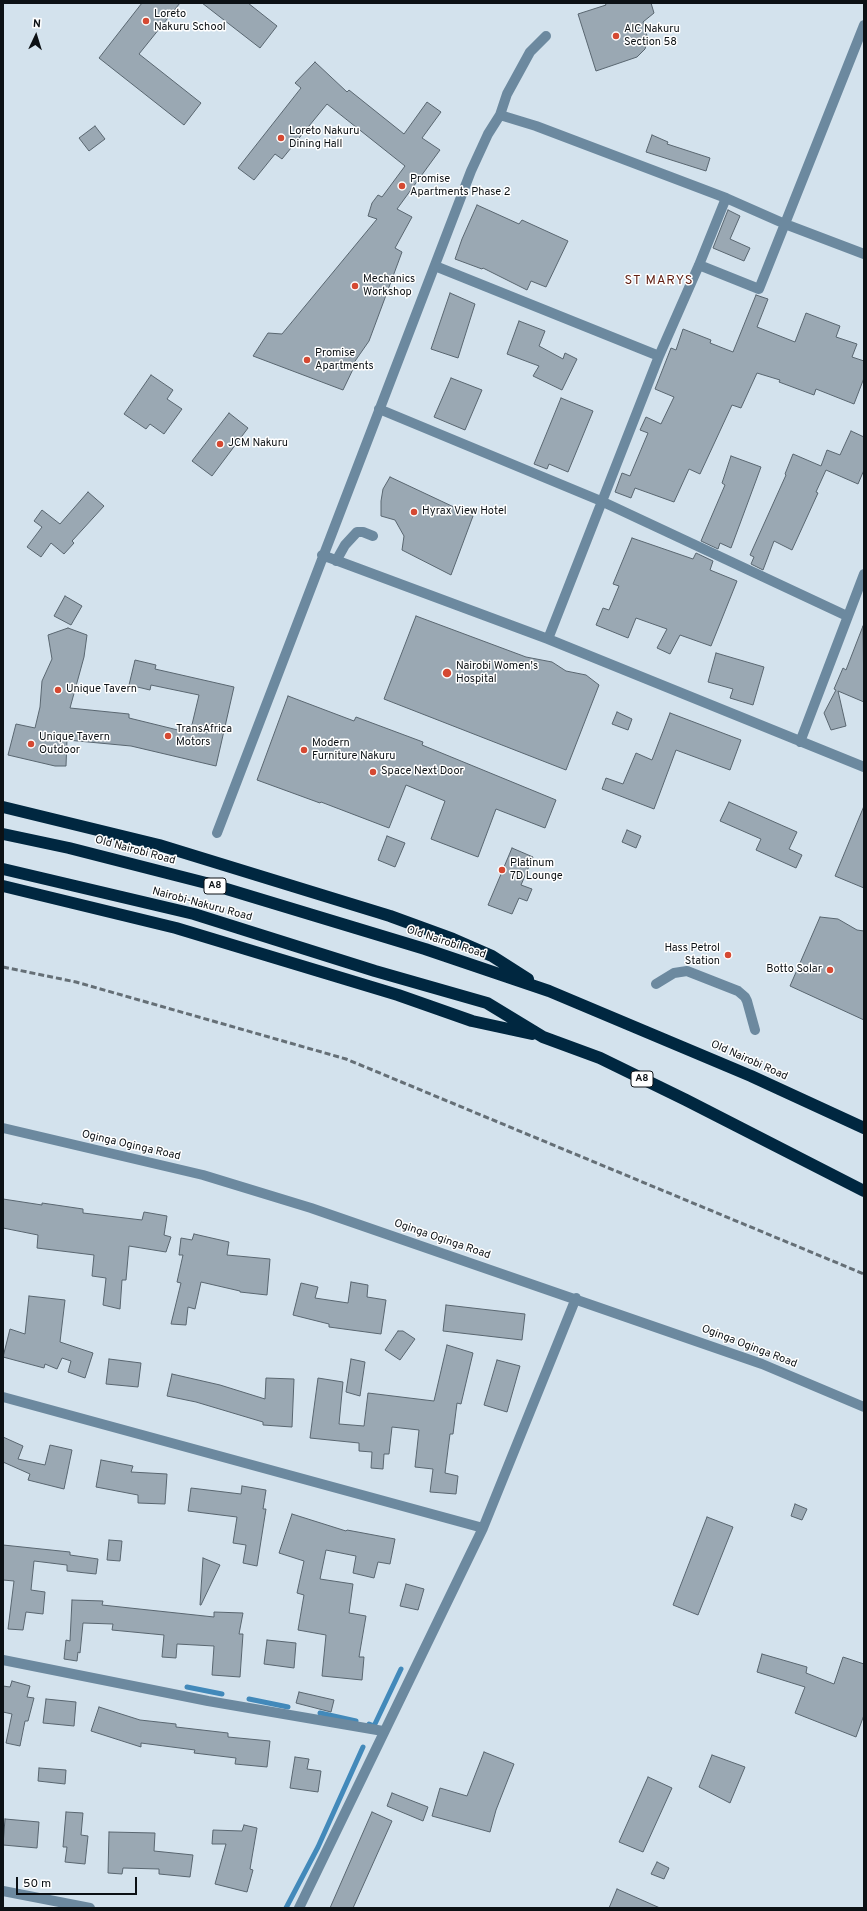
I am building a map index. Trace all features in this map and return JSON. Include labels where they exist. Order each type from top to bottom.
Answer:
[{"type":"highway","points":[[3,807],[159,845],[390,916],[453,939],[492,956],[549,991]]},
{"type":"highway","name":"Old Nairobi Road","points":[[3,834],[69,848],[210,884],[425,950],[549,991],[751,1076],[864,1128]]},
{"type":"highway","name":"Nairobi-Nakuru Road","points":[[3,869],[194,914],[375,971],[487,1003],[543,1037]]},
{"type":"highway","points":[[3,886],[176,928],[398,995],[472,1021],[543,1037]]},
{"type":"highway","name":"A8","points":[[543,1037],[600,1058],[621,1068],[864,1191]]},
{"type":"street","points":[[700,266],[758,289],[864,25]]},
{"type":"street","points":[[217,833],[322,555],[435,266],[470,171],[488,134],[500,115],[507,94],[530,52],[546,36]]},
{"type":"street","points":[[500,115],[536,126],[726,198],[785,224],[864,254]]},
{"type":"street","points":[[548,639],[659,356],[700,266],[726,198]]},
{"type":"street","points":[[435,266],[659,356]]},
{"type":"street","points":[[380,409],[601,501],[847,616]]},
{"type":"street","points":[[336,561],[345,545],[356,532],[363,532],[373,536]]},
{"type":"street","points":[[322,555],[548,639],[864,767]]},
{"type":"street","points":[[800,742],[864,574]]},
{"type":"street","points":[[656,984],[674,973],[687,971],[738,991],[745,996],[755,1030]]},
{"type":"street","name":"Oginga Oginga Road","points":[[3,1128],[203,1175],[311,1208],[576,1298],[762,1364],[864,1407]]},
{"type":"street","points":[[299,1908],[383,1731],[483,1528],[576,1298]]},
{"type":"street","points":[[3,1397],[483,1528]]},
{"type":"street","points":[[3,1660],[208,1700],[383,1731]]},
{"type":"street","points":[[3,1891],[90,1908]]},
{"type":"building","points":[[142,3],[180,3],[139,54],[201,103],[184,125],[99,58]]},
{"type":"building","points":[[202,3],[248,3],[277,26],[260,48]]},
{"type":"building","name":"AIC Nakuru Section 58","points":[[605,3],[651,3],[654,13],[643,22],[648,39],[645,49],[637,57],[596,71],[578,14],[606,5]]},
{"type":"building","points":[[315,62],[347,92],[349,90],[404,134],[427,102],[441,112],[422,138],[440,150],[397,209],[412,217],[395,248],[402,252],[369,341],[353,364],[355,365],[343,390],[253,356],[268,333],[282,334],[377,219],[368,216],[372,203],[378,195],[382,197],[405,166],[327,104],[282,159],[275,154],[254,180],[238,168],[301,88],[295,83]]},
{"type":"building","points":[[95,126],[105,139],[89,151],[79,138]]},
{"type":"building","points":[[652,135],[668,142],[667,144],[710,158],[706,171],[646,152]]},
{"type":"building","points":[[477,205],[519,224],[522,220],[568,241],[546,287],[531,281],[527,290],[483,268],[482,269],[455,259]]},
{"type":"building","points":[[728,210],[740,216],[730,239],[750,248],[744,261],[713,248]]},
{"type":"building","points":[[450,293],[475,304],[458,358],[431,349]]},
{"type":"building","points":[[756,295],[768,299],[757,327],[795,342],[806,313],[840,326],[836,337],[857,344],[852,357],[864,361],[864,378],[854,404],[816,389],[814,395],[779,382],[780,380],[757,373],[741,408],[732,405],[700,474],[689,469],[674,502],[635,488],[631,498],[615,492],[622,473],[630,476],[648,433],[640,430],[646,417],[661,424],[674,397],[655,389],[671,348],[676,350],[683,329],[711,340],[710,343],[733,352]]},
{"type":"building","points":[[519,321],[545,331],[539,346],[563,359],[565,353],[577,359],[562,390],[533,376],[539,366],[507,354]]},
{"type":"building","points":[[151,375],[173,390],[167,399],[182,409],[164,434],[150,424],[146,429],[124,414]]},
{"type":"building","points":[[451,378],[482,390],[465,430],[434,417]]},
{"type":"building","points":[[561,398],[593,411],[568,472],[549,464],[547,469],[534,464]]},
{"type":"building","name":"JCM Nakuru","points":[[229,413],[248,428],[212,476],[192,461]]},
{"type":"building","points":[[851,431],[864,437],[864,470],[858,484],[826,470],[816,492],[818,493],[792,550],[774,541],[763,570],[751,564],[754,557],[750,555],[786,475],[785,474],[793,454],[821,466],[827,450],[840,455]]},
{"type":"building","points":[[731,456],[761,467],[731,548],[720,543],[718,549],[701,541],[725,485],[722,483]]},
{"type":"building","points":[[390,477],[473,516],[451,575],[402,550],[404,536],[395,520],[381,516],[383,489]]},
{"type":"building","points":[[88,492],[104,506],[72,541],[74,543],[64,554],[51,543],[41,557],[27,547],[42,527],[34,521],[42,510],[60,524]]},
{"type":"building","points":[[632,538],[693,559],[696,553],[713,561],[710,570],[737,581],[711,646],[680,635],[670,654],[657,648],[667,629],[636,618],[628,638],[596,625],[603,608],[609,610],[619,586],[613,584]]},
{"type":"building","points":[[65,596],[82,606],[71,625],[54,616]]},
{"type":"building","points":[[416,616],[526,657],[552,662],[566,671],[586,675],[599,685],[566,770],[384,699]]},
{"type":"building","points":[[863,626],[864,702],[838,691],[846,726],[831,730],[824,713],[836,690],[834,689],[843,668],[846,670]]},
{"type":"building","points":[[68,628],[87,635],[84,657],[70,708],[129,714],[129,718],[190,733],[199,695],[151,685],[150,690],[129,685],[135,660],[156,665],[155,669],[234,687],[216,766],[131,746],[67,740],[66,766],[55,766],[8,755],[16,724],[35,728],[40,707],[42,681],[52,659],[48,635]]},
{"type":"building","points":[[716,653],[764,667],[753,705],[730,698],[733,689],[708,682]]},
{"type":"building","points":[[288,696],[354,721],[356,717],[423,742],[422,745],[556,800],[545,828],[496,809],[478,857],[431,839],[445,801],[406,785],[389,828],[257,780]]},
{"type":"building","points":[[617,712],[632,719],[628,730],[612,724]]},
{"type":"building","points":[[670,713],[741,740],[730,770],[676,750],[654,809],[602,789],[606,778],[623,784],[636,753],[652,760]]},
{"type":"building","points":[[729,802],[797,832],[789,849],[802,855],[796,868],[756,850],[761,839],[720,821]]},
{"type":"building","points":[[864,806],[864,888],[835,876]]},
{"type":"building","points":[[627,830],[641,836],[636,848],[622,842]]},
{"type":"building","points":[[387,836],[405,843],[395,867],[378,860]]},
{"type":"building","points":[[512,848],[533,857],[521,885],[532,889],[527,901],[519,898],[512,914],[488,905]]},
{"type":"building","name":"Botto Solar","points":[[820,917],[838,919],[857,930],[864,931],[864,1020],[790,986]]},
{"type":"building","points":[[3,1199],[83,1209],[83,1213],[142,1220],[144,1212],[167,1216],[164,1235],[171,1237],[166,1252],[129,1246],[126,1280],[122,1280],[120,1309],[103,1305],[106,1278],[92,1276],[94,1255],[37,1248],[38,1235],[3,1228]]},
{"type":"building","points":[[194,1234],[229,1242],[227,1255],[270,1259],[267,1295],[240,1292],[201,1282],[195,1309],[188,1307],[186,1325],[171,1324],[181,1283],[177,1282],[183,1255],[179,1255],[181,1238],[192,1240]]},
{"type":"building","points":[[351,1282],[368,1285],[367,1297],[386,1300],[381,1334],[329,1327],[329,1324],[293,1315],[301,1283],[318,1287],[315,1298],[348,1303]]},
{"type":"building","points":[[29,1296],[65,1300],[60,1342],[93,1353],[85,1378],[68,1372],[71,1361],[62,1358],[57,1369],[45,1364],[44,1368],[3,1357],[10,1329],[25,1334]]},
{"type":"building","points":[[446,1305],[525,1314],[522,1340],[443,1331]]},
{"type":"building","points":[[398,1331],[403,1331],[415,1339],[400,1360],[385,1350]]},
{"type":"building","points":[[447,1345],[473,1353],[461,1404],[457,1403],[453,1434],[450,1434],[445,1473],[458,1476],[456,1494],[430,1492],[433,1469],[415,1467],[419,1430],[392,1427],[389,1454],[384,1454],[383,1469],[371,1468],[372,1452],[359,1451],[359,1443],[310,1438],[318,1378],[343,1382],[339,1424],[364,1426],[368,1393],[434,1401]]},
{"type":"building","points":[[109,1359],[141,1363],[138,1387],[106,1384]]},
{"type":"building","points":[[351,1359],[365,1362],[360,1396],[346,1392]]},
{"type":"building","points":[[497,1360],[520,1366],[507,1412],[484,1405]]},
{"type":"building","points":[[172,1374],[220,1385],[265,1399],[266,1378],[294,1379],[292,1427],[263,1425],[263,1422],[196,1402],[167,1396]]},
{"type":"building","points":[[3,1437],[23,1446],[18,1459],[45,1465],[50,1445],[72,1450],[64,1489],[28,1480],[30,1474],[3,1462]]},
{"type":"building","points":[[101,1460],[133,1466],[131,1472],[167,1474],[165,1504],[138,1503],[138,1495],[96,1487]]},
{"type":"building","points":[[242,1486],[266,1490],[263,1509],[266,1509],[257,1566],[243,1563],[246,1545],[233,1543],[237,1517],[188,1511],[191,1488],[241,1494]]},
{"type":"building","points":[[795,1504],[807,1509],[802,1520],[791,1516]]},
{"type":"building","points":[[292,1514],[346,1531],[395,1539],[390,1564],[378,1562],[374,1578],[353,1573],[356,1556],[326,1550],[320,1579],[353,1584],[349,1613],[366,1616],[359,1657],[364,1657],[362,1680],[322,1676],[326,1635],[298,1630],[304,1595],[297,1593],[304,1561],[279,1553]]},
{"type":"building","points":[[707,1517],[733,1527],[698,1615],[673,1605]]},
{"type":"building","points":[[109,1540],[122,1541],[120,1561],[107,1560]]},
{"type":"building","points":[[3,1545],[70,1552],[70,1555],[98,1559],[96,1574],[67,1571],[67,1565],[34,1561],[31,1590],[45,1592],[43,1614],[26,1612],[23,1630],[8,1629],[14,1581],[3,1580]]},
{"type":"building","points":[[203,1558],[220,1565],[200,1605]]},
{"type":"building","points":[[406,1584],[424,1589],[418,1610],[400,1606]]},
{"type":"building","points":[[72,1600],[103,1601],[102,1605],[214,1617],[214,1612],[243,1613],[239,1634],[243,1634],[240,1677],[212,1675],[214,1646],[177,1644],[176,1658],[162,1657],[164,1635],[112,1630],[113,1624],[83,1623],[80,1653],[78,1652],[77,1661],[64,1659],[66,1640],[70,1641]]},
{"type":"building","points":[[267,1640],[296,1643],[294,1668],[264,1664]]},
{"type":"building","points":[[762,1654],[807,1667],[806,1673],[834,1684],[843,1657],[864,1664],[864,1715],[856,1737],[795,1713],[805,1687],[757,1672]]},
{"type":"building","points":[[12,1681],[30,1686],[27,1697],[34,1698],[28,1721],[25,1721],[20,1746],[6,1743],[12,1714],[3,1712],[3,1686],[10,1687]]},
{"type":"building","points":[[299,1692],[334,1700],[331,1712],[296,1703]]},
{"type":"building","points":[[46,1699],[76,1702],[74,1726],[43,1723]]},
{"type":"building","points":[[99,1707],[140,1720],[176,1724],[176,1727],[228,1733],[228,1737],[270,1741],[267,1767],[235,1764],[236,1758],[194,1753],[195,1750],[141,1743],[141,1747],[91,1731]]},
{"type":"building","points":[[484,1752],[514,1764],[496,1810],[490,1832],[432,1816],[440,1788],[467,1796]]},
{"type":"building","points":[[712,1755],[745,1767],[730,1803],[699,1787]]},
{"type":"building","points":[[295,1757],[309,1759],[307,1769],[321,1771],[318,1792],[290,1788]]},
{"type":"building","points":[[39,1768],[66,1770],[65,1784],[38,1781]]},
{"type":"building","points":[[648,1777],[672,1788],[643,1852],[619,1842]]},
{"type":"building","points":[[392,1793],[428,1807],[423,1821],[387,1806]]},
{"type":"building","points":[[66,1812],[83,1813],[81,1835],[88,1836],[85,1864],[65,1862],[67,1847],[63,1847]]},
{"type":"building","points":[[372,1812],[392,1821],[353,1908],[330,1908]]},
{"type":"building","points":[[5,1819],[39,1822],[37,1848],[3,1845]]},
{"type":"building","points":[[244,1825],[257,1828],[250,1869],[253,1870],[247,1892],[215,1884],[226,1844],[212,1844],[213,1830],[242,1831]]},
{"type":"building","points":[[109,1832],[155,1833],[154,1851],[193,1855],[190,1877],[159,1874],[159,1869],[123,1868],[122,1874],[108,1873]]},
{"type":"building","points":[[657,1862],[669,1868],[664,1879],[651,1874]]},
{"type":"building","points":[[617,1889],[660,1908],[609,1908]]},
{"type":"waterway","points":[[369,1724],[374,1726],[401,1669]]},
{"type":"waterway","points":[[187,1687],[222,1694]]},
{"type":"waterway","points":[[249,1699],[288,1707]]},
{"type":"waterway","points":[[320,1713],[356,1721]]},
{"type":"waterway","points":[[286,1908],[318,1847],[363,1747]]},
{"type":"railway","points":[[3,967],[76,982],[346,1059],[864,1274]]},
{"type":"place","name":"Loreto Nakuru School","points":[[146,21]]},
{"type":"place","name":"AIC Nakuru Section 58","points":[[616,36]]},
{"type":"place","name":"Loreto Nakuru Dining Hall","points":[[281,138]]},
{"type":"place","name":"Promise Apartments Phase 2","points":[[402,186]]},
{"type":"place","name":"Mechanics Workshop","points":[[355,286]]},
{"type":"place","name":"Promise Apartments","points":[[307,360]]},
{"type":"place","name":"JCM Nakuru","points":[[220,444]]},
{"type":"place","name":"Hyrax View Hotel","points":[[414,512]]},
{"type":"place","name":"Nairobi Women's Hospital","points":[[447,673]]},
{"type":"place","name":"Unique Tavern","points":[[58,690]]},
{"type":"place","name":"TransAfrica Motors","points":[[168,736]]},
{"type":"place","name":"Unique Tavern Outdoor","points":[[31,744]]},
{"type":"place","name":"Modern Furniture Nakuru","points":[[304,750]]},
{"type":"place","name":"Space Next Door","points":[[373,772]]},
{"type":"place","name":"Platinum 7D Lounge","points":[[502,870]]},
{"type":"place","name":"Hass Petrol Station","points":[[728,955]]},
{"type":"place","name":"Botto Solar","points":[[830,970]]},
{"type":"district","name":"ST MARYS","points":[[659,281]]}]
